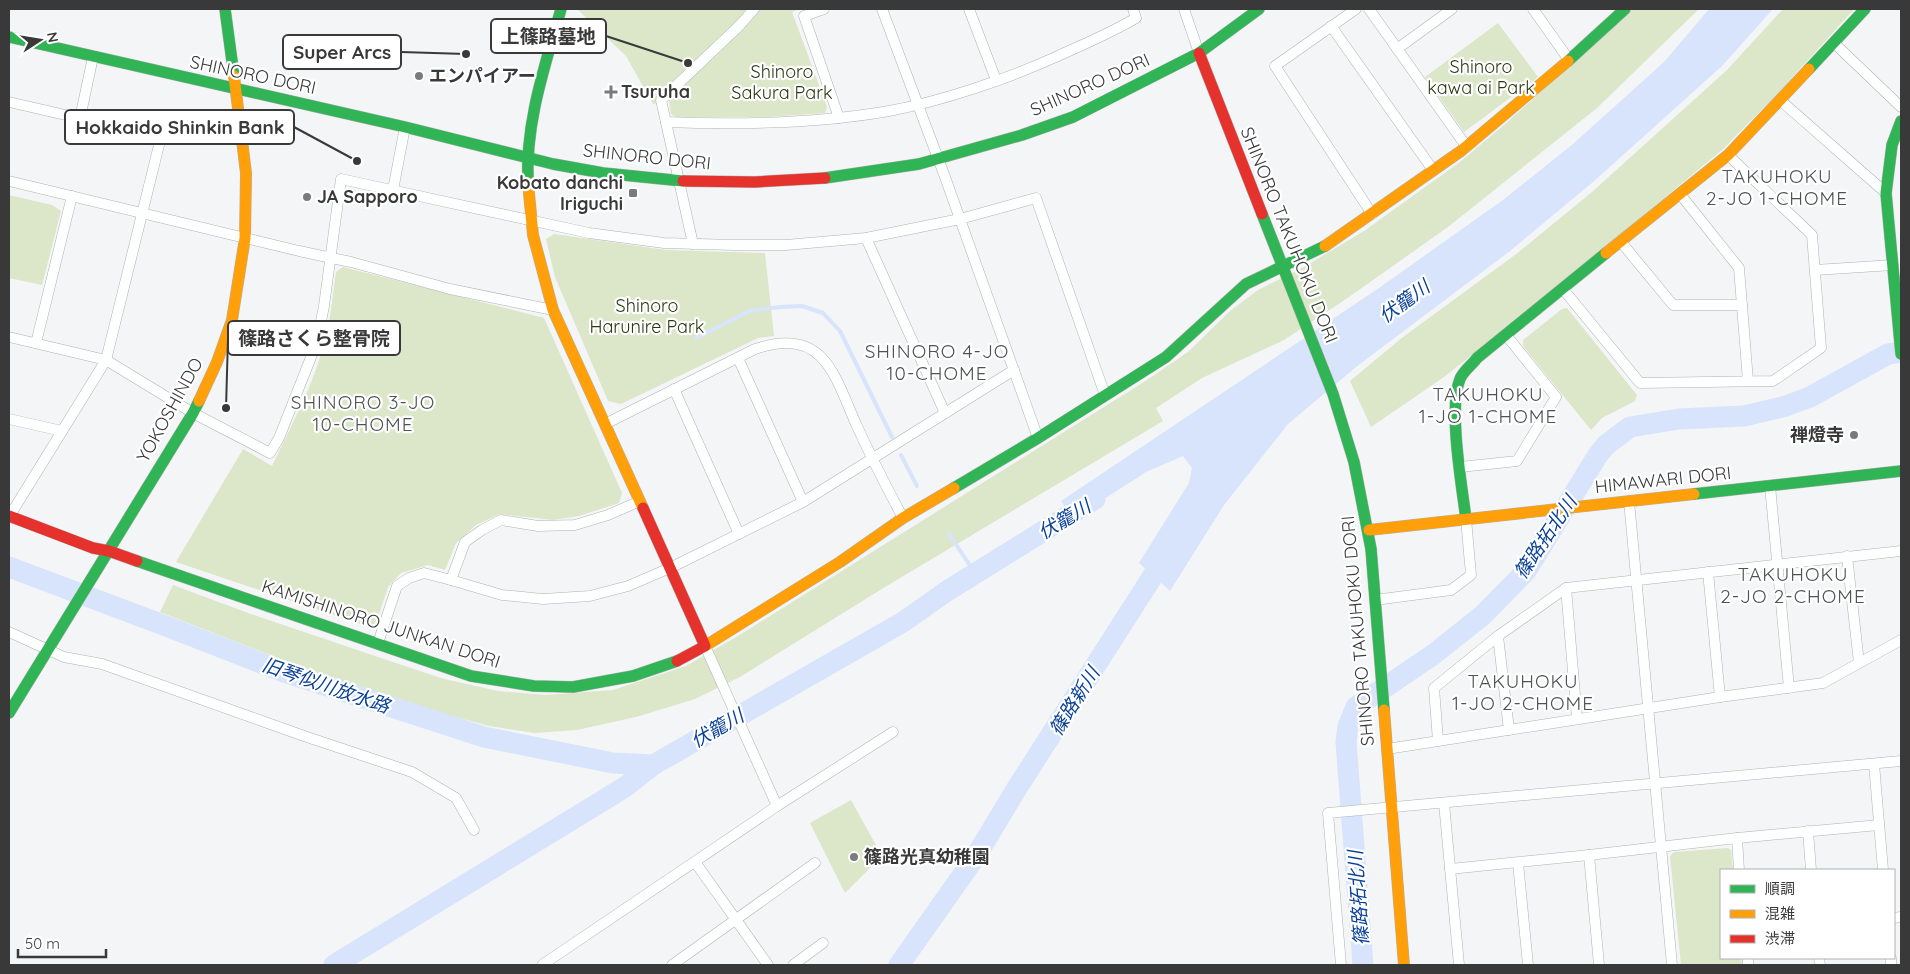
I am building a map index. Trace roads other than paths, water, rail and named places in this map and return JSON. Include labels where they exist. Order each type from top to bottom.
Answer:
[{"type":"street","name":"YOKOSHINDO","points":[[9,713],[192,413],[217,362],[232,320],[240,278],[244,238],[246,173],[225,9]]},
{"type":"street","points":[[561,9],[540,84],[528,157],[530,219],[541,275],[553,310],[777,806]]},
{"type":"street","points":[[693,244],[661,100],[740,25],[754,9]]},
{"type":"street","points":[[824,9],[804,16],[839,118]]},
{"type":"street","points":[[882,9],[960,219],[1038,438]]},
{"type":"street","points":[[969,9],[996,80]]},
{"type":"street","points":[[666,122],[753,124],[839,118],[918,104],[1025,71],[1113,32],[1136,18],[1133,9]]},
{"type":"street","points":[[1184,9],[1199,53]]},
{"type":"street","name":"SHINORO DORI","points":[[9,37],[602,173],[678,181],[756,182],[811,180],[938,160],[1022,135],[1073,116],[1199,53],[1259,9]]},
{"type":"street","points":[[1356,9],[1275,66],[1372,214]]},
{"type":"street","points":[[1369,9],[1466,146]]},
{"type":"street","points":[[1397,48],[1452,9]]},
{"type":"street","points":[[1533,9],[1569,60]]},
{"type":"street","name":"KAMISHINORO JUNKAN DORI","points":[[9,516],[93,548],[109,551],[471,676],[510,683],[557,687],[610,682],[652,669],[692,654],[840,562],[903,518],[1038,438],[1166,357],[1246,284],[1326,246],[1466,146],[1569,60],[1625,9]]},
{"type":"street","points":[[1375,600],[1451,590],[1471,575],[1455,402],[1460,379],[1477,358],[1728,155],[1865,9]]},
{"type":"street","points":[[1331,26],[1433,170]]},
{"type":"street","points":[[1834,43],[1901,107]]},
{"type":"street","name":"SHINORO TAKUHOKU DORI","points":[[1199,53],[1333,394],[1354,462],[1369,530],[1404,965]]},
{"type":"street","points":[[80,118],[93,57]]},
{"type":"street","points":[[1780,100],[1886,193]]},
{"type":"street","points":[[9,102],[161,137],[106,360],[9,516]]},
{"type":"street","points":[[1901,121],[1892,144],[1886,193],[1901,354]]},
{"type":"street","points":[[393,190],[405,127]]},
{"type":"street","points":[[1563,289],[1640,383],[1773,381],[1821,348],[1812,235],[1728,155]]},
{"type":"street","points":[[9,337],[106,360],[192,413],[270,453],[279,438],[317,342],[341,179],[530,219],[589,234],[664,243],[693,244],[786,245],[866,238],[960,219],[1036,198],[1105,395]]},
{"type":"street","points":[[9,181],[330,257],[450,289],[553,310]]},
{"type":"street","points":[[1680,194],[1739,268],[1748,381]]},
{"type":"street","points":[[36,343],[72,196]]},
{"type":"street","points":[[866,238],[945,413]]},
{"type":"street","points":[[1621,242],[1673,305],[1742,305]]},
{"type":"street","points":[[1815,270],[1893,264]]},
{"type":"street","points":[[1460,467],[1517,461],[1556,397],[1506,335]]},
{"type":"street","points":[[605,424],[772,343],[788,342],[804,347],[819,355],[832,371],[872,459],[903,518]]},
{"type":"street","points":[[738,358],[803,502]]},
{"type":"street","points":[[378,643],[397,586],[409,578],[424,573],[502,595],[543,600],[590,596],[628,586],[670,568],[803,502],[1014,370]]},
{"type":"street","points":[[674,390],[739,534]]},
{"type":"street","points":[[9,419],[62,431]]},
{"type":"street","name":"HIMAWARI DORI","points":[[1369,530],[1901,471]]},
{"type":"street","points":[[1770,486],[1788,688]]},
{"type":"street","points":[[450,580],[465,542],[501,520],[538,526],[575,525],[608,516],[640,501]]},
{"type":"street","points":[[1629,501],[1672,965]]},
{"type":"street","points":[[1438,741],[1434,688],[1498,636],[1566,588],[1901,551]]},
{"type":"street","points":[[1847,556],[1859,663]]},
{"type":"street","points":[[1708,572],[1720,697]]},
{"type":"street","points":[[1566,588],[1577,719]]},
{"type":"street","points":[[9,632],[48,648],[64,657],[102,664],[304,736],[412,772],[456,798],[474,830]]},
{"type":"street","points":[[1498,636],[1508,730]]},
{"type":"street","points":[[1387,749],[1720,697],[1823,683],[1901,640]]},
{"type":"street","points":[[542,965],[777,806],[893,732]]},
{"type":"street","points":[[1341,965],[1328,813],[1901,762]]},
{"type":"street","points":[[1874,764],[1883,869]]},
{"type":"street","points":[[1444,803],[1459,965]]},
{"type":"street","points":[[1450,869],[1736,838],[1879,825]]},
{"type":"street","points":[[1808,832],[1811,869]]},
{"type":"street","points":[[1736,838],[1740,869]]},
{"type":"street","points":[[1589,855],[1599,965]]},
{"type":"street","points":[[694,862],[768,965]]},
{"type":"street","points":[[672,965],[815,863]]},
{"type":"street","points":[[1518,863],[1528,965]]},
{"type":"street","points":[[793,965],[824,943]]},
{"type":"water","points":[[1709,9],[1773,9],[1722,66],[1593,182],[1510,251],[1356,367],[1288,424],[1224,505],[1170,591],[1139,563],[1189,483],[1192,468],[1183,456],[1146,472],[1073,519],[1061,501],[1379,288],[1503,200],[1573,144],[1664,62]]},
{"type":"waterway","points":[[696,338],[749,311],[802,306],[823,313],[840,331],[892,437]]},
{"type":"waterway","name":"篠路拓北川","points":[[1363,965],[1346,742],[1348,726],[1356,707],[1434,654],[1483,615],[1526,571],[1598,455],[1606,445],[1630,427],[1679,419],[1744,416],[1786,406],[1810,397],[1888,354],[1901,352]]},
{"type":"waterway","points":[[901,455],[917,486]]},
{"type":"waterway","name":"伏籠川","points":[[334,965],[625,787],[653,765],[903,622],[947,591],[1095,499]]},
{"type":"waterway","points":[[949,534],[975,573]]},
{"type":"waterway","name":"篠路新川","points":[[899,965],[976,856],[1017,788],[1168,551]]},
{"type":"waterway","name":"旧琴似川放水路","points":[[9,567],[284,672],[484,737],[613,763],[653,765]]},
{"type":"place","name":"Super Arcs","points":[[466,54]]},
{"type":"place","name":"上篠路墓地","points":[[688,63]]},
{"type":"place","name":"エンパイアー","points":[[419,76]]},
{"type":"place","name":"Tsuruha","points":[[611,92]]},
{"type":"place","name":"Hokkaido Shinkin Bank","points":[[357,161]]},
{"type":"place","name":"Kobato danchi Iriguchi","points":[[633,193]]},
{"type":"place","name":"JA Sapporo","points":[[307,197]]},
{"type":"place","name":"篠路さくら整骨院","points":[[226,408]]},
{"type":"place","name":"禅燈寺","points":[[1854,435]]},
{"type":"place","name":"篠路光真幼稚園","points":[[854,857]]},
{"type":"district","name":"TAKUHOKU 2-JO 1-CHOME","points":[[1777,187]]},
{"type":"district","name":"SHINORO 4-JO 10-CHOME","points":[[937,362]]},
{"type":"district","name":"TAKUHOKU 1-JO 1-CHOME","points":[[1488,405]]},
{"type":"district","name":"SHINORO 3-JO 10-CHOME","points":[[363,413]]},
{"type":"district","name":"TAKUHOKU 2-JO 2-CHOME","points":[[1793,585]]},
{"type":"district","name":"TAKUHOKU 1-JO 2-CHOME","points":[[1523,692]]},
{"type":"park label","name":"Shinoro kawa ai Park","points":[[1481,77]]},
{"type":"park label","name":"Shinoro Sakura Park","points":[[782,82]]},
{"type":"park label","name":"Shinoro Harunire Park","points":[[647,316]]}]
